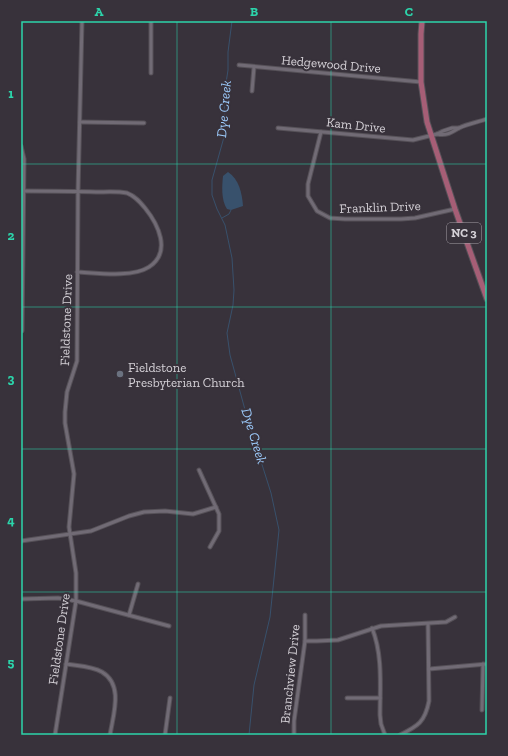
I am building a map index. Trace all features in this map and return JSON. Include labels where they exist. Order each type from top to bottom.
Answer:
[{"type":"main road","name":"NC 3","points":[[422,21],[421,82],[431,136],[487,299]]},
{"type":"street","name":"Fieldstone Drive","points":[[55,735],[76,601],[76,573],[69,534],[69,514],[74,474],[65,422],[65,412],[67,392],[77,361],[78,191],[82,21]]},
{"type":"street","points":[[151,21],[151,73]]},
{"type":"street","name":"Hedgewood Drive","points":[[239,66],[421,82]]},
{"type":"street","points":[[252,91],[254,67]]},
{"type":"street","name":"Kam Drive","points":[[278,128],[397,140],[413,140],[487,119]]},
{"type":"street","points":[[80,122],[144,123]]},
{"type":"street","name":"Franklin Drive","points":[[321,132],[308,184],[308,196],[317,211],[330,218],[401,219],[415,218],[455,209]]},
{"type":"street","points":[[21,146],[24,159],[22,331]]},
{"type":"street","points":[[23,191],[121,192],[133,196],[156,223],[162,243],[160,253],[150,266],[142,270],[126,273],[77,272]]},
{"type":"street","points":[[199,470],[216,507],[220,523],[219,531],[210,547]]},
{"type":"street","points":[[21,541],[101,528],[129,516],[144,512],[165,511],[192,514],[216,507]]},
{"type":"street","points":[[129,615],[138,584]]},
{"type":"street","points":[[21,599],[58,598],[76,601],[169,626]]},
{"type":"street","name":"Branchview Drive","points":[[294,735],[294,721],[305,640],[305,615]]},
{"type":"street","points":[[305,640],[338,640],[372,628],[446,622],[455,617]]},
{"type":"street","points":[[400,735],[422,721],[427,713],[430,701],[428,624]]},
{"type":"street","points":[[372,628],[376,637],[379,652],[381,724],[385,735]]},
{"type":"street","points":[[66,664],[102,672],[108,676],[113,683],[115,699],[110,735]]},
{"type":"street","points":[[482,710],[483,664]]},
{"type":"street","points":[[429,669],[487,664]]},
{"type":"street","points":[[165,735],[170,698]]},
{"type":"street","points":[[347,698],[380,698]]},
{"type":"water","points":[[228,172],[237,182],[242,196],[243,206],[231,210],[227,209],[222,193],[223,176]]},
{"type":"waterway","name":"Dye Creek","points":[[232,21],[228,52],[228,70],[224,96],[224,137],[212,180],[212,195],[225,225],[232,258],[234,290],[233,305],[227,333],[230,355],[247,417],[271,493],[279,530],[270,617],[254,685],[249,735]]},
{"type":"waterway","points":[[222,218],[229,214],[231,210]]},
{"type":"place","name":"Fieldstone Presbyterian Church","points":[[120,374]]}]
